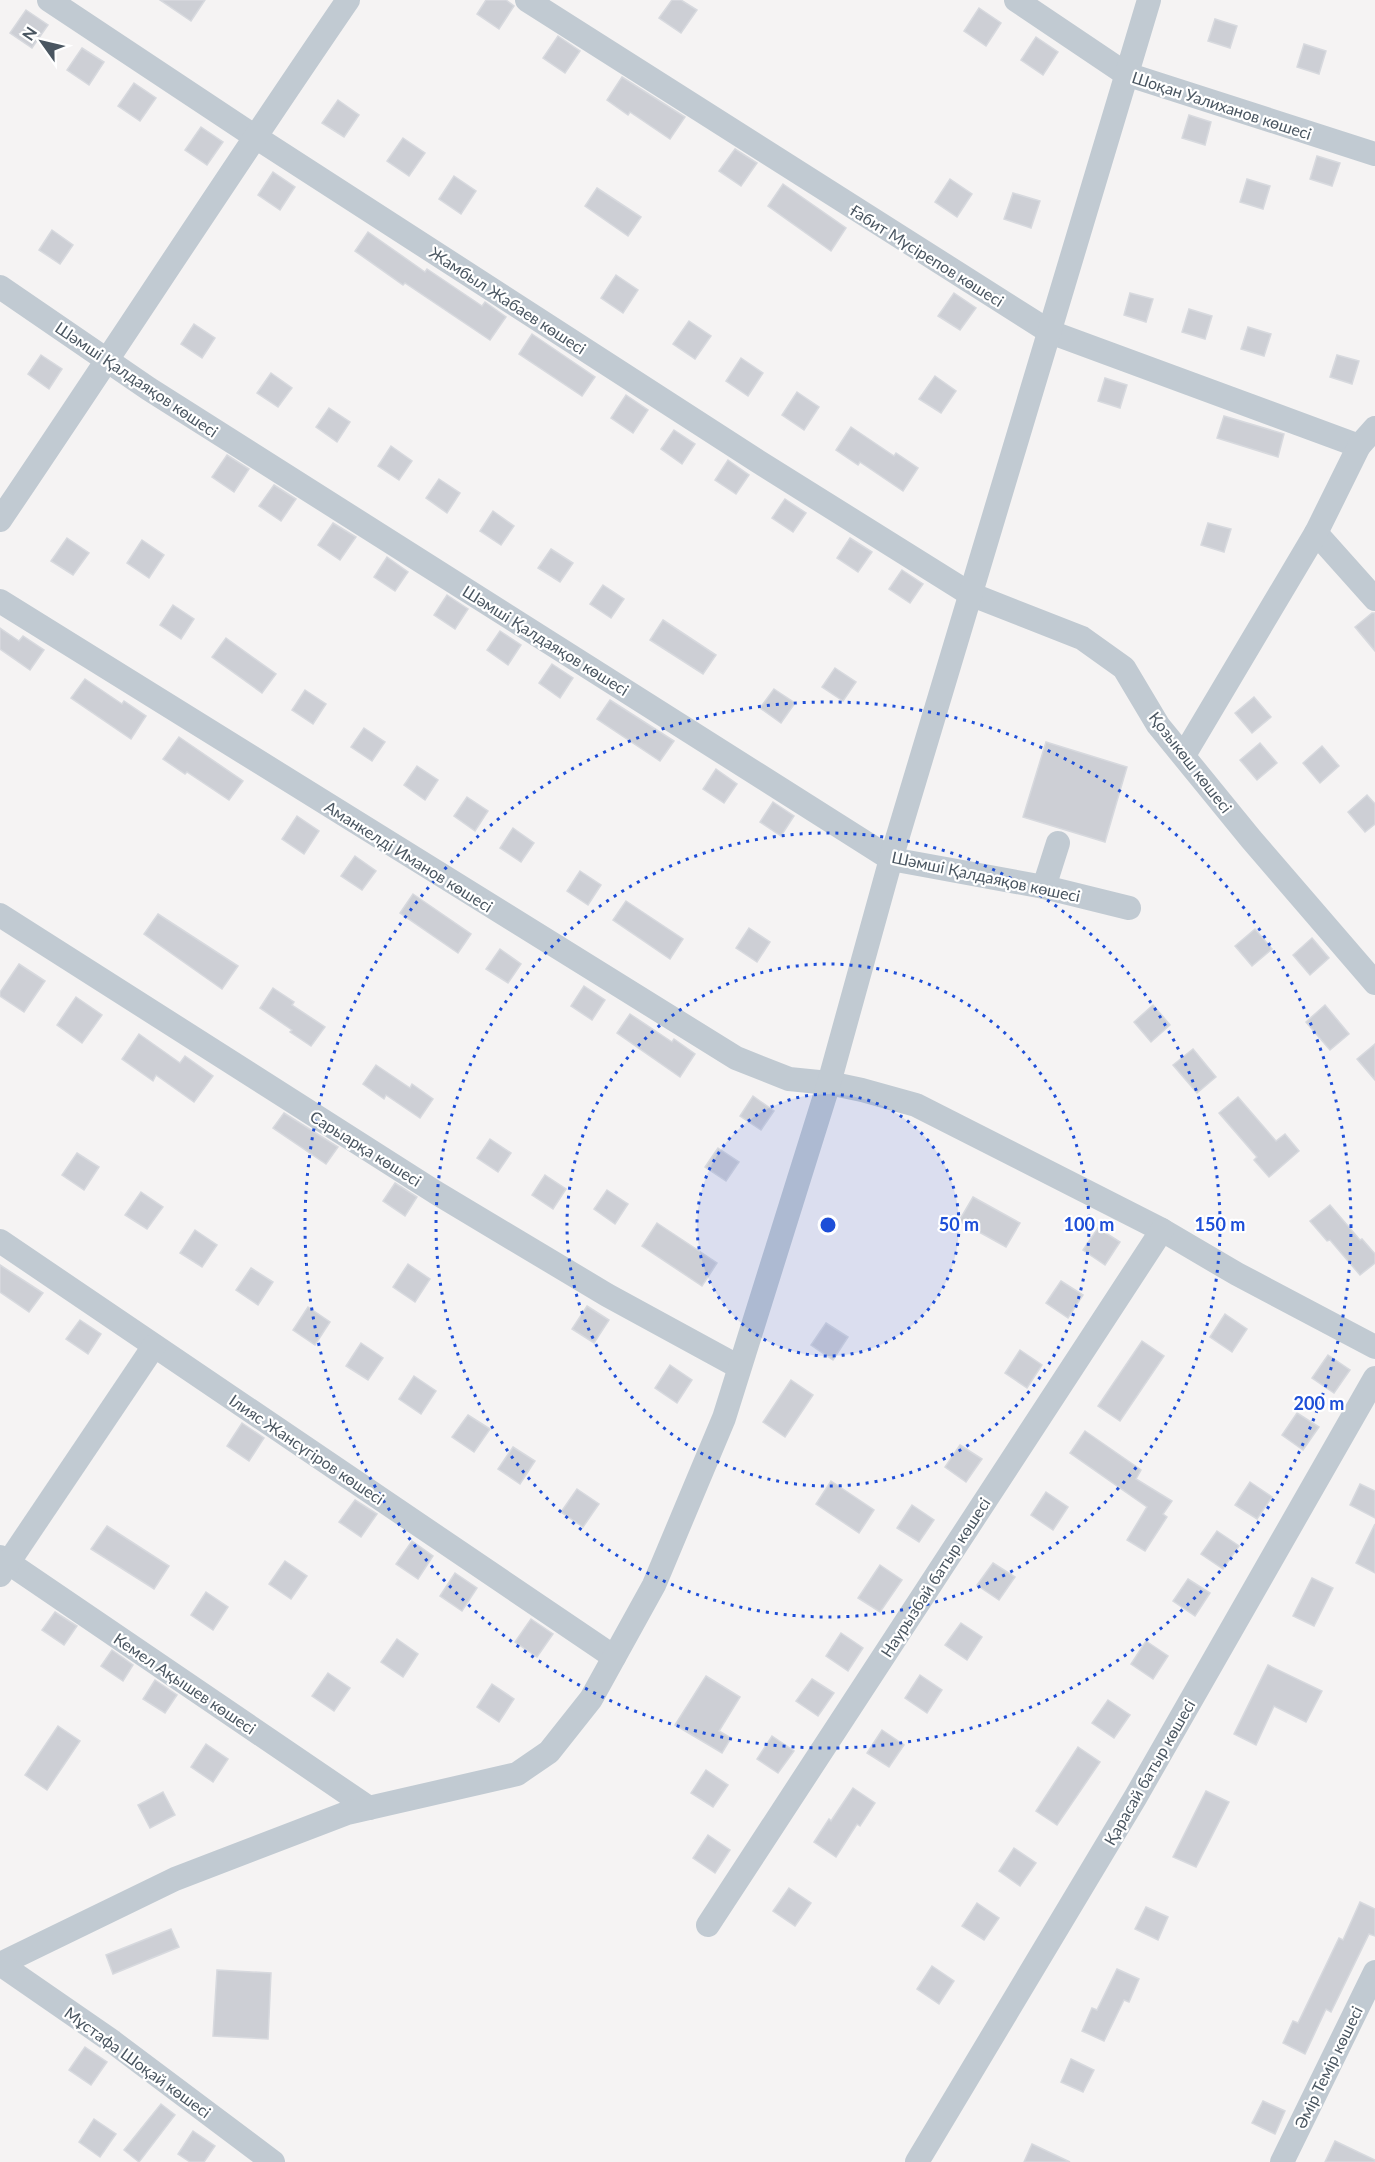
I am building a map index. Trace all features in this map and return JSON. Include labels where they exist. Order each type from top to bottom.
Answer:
[{"type":"street","name":"Жамбыл Жабаев көшесі","points":[[49,0],[254,136],[749,455],[970,594]]},
{"type":"street","points":[[0,520],[108,360],[254,136],[348,0]]},
{"type":"street","name":"Ғабит Мүсірепов көшесі","points":[[527,0],[1050,332],[1359,446]]},
{"type":"street","name":"Шоқан Уалиханов көшесі","points":[[1017,0],[1126,74],[1375,154]]},
{"type":"street","points":[[0,1964],[175,1879],[347,1813],[518,1774],[549,1752],[591,1699],[654,1585],[724,1418],[829,1083],[891,859],[1149,0]]},
{"type":"street","name":"Шәмші Қалдаяқов көшесі","points":[[0,287],[149,389],[891,859],[1044,887],[1129,908]]},
{"type":"street","points":[[1184,755],[1316,533],[1359,446],[1375,428]]},
{"type":"street","points":[[1316,533],[1375,599]]},
{"type":"street","name":"Қозыкөш көшесі","points":[[970,594],[1082,638],[1124,669],[1158,725],[1251,839],[1375,983]]},
{"type":"street","name":"Аманкелді Иманов көшесі","points":[[0,601],[736,1058],[789,1079],[829,1083],[916,1105],[1162,1230],[1237,1274],[1375,1347]]},
{"type":"street","points":[[1044,887],[1058,843]]},
{"type":"street","name":"Сарыарқа көшесі","points":[[0,915],[435,1192],[607,1295],[739,1366]]},
{"type":"street","name":"Наурызбай батыр көшесі","points":[[708,1925],[1162,1230]]},
{"type":"street","name":"Ілияс Жансүгіров көшесі","points":[[0,1241],[614,1657]]},
{"type":"street","points":[[3,1565],[154,1346]]},
{"type":"street","name":"Қарасай батыр көшесі","points":[[917,2162],[1135,1798],[1375,1378]]},
{"type":"street","name":"Кемел Ақышев көшесі","points":[[3,1565],[369,1808]]},
{"type":"street","name":"Мұстафа Шоқай көшесі","points":[[0,1964],[114,2042],[273,2162]]},
{"type":"street","name":"Әмір Темір көшесі","points":[[1282,2162],[1375,1972]]},
{"type":"building","points":[[160,0],[205,0],[191,21]]},
{"type":"building","points":[[486,0],[506,0],[514,6],[499,29],[477,14]]},
{"type":"building","points":[[672,0],[681,0],[697,10],[681,33],[659,18]]},
{"type":"building","points":[[979,8],[1001,23],[986,46],[964,31]]},
{"type":"building","points":[[26,10],[48,25],[32,48],[10,33]]},
{"type":"building","points":[[1215,19],[1237,26],[1230,48],[1208,41]]},
{"type":"building","points":[[558,36],[580,51],[565,73],[543,58]]},
{"type":"building","points":[[1036,37],[1058,52],[1043,75],[1021,60]]},
{"type":"building","points":[[1304,44],[1326,51],[1319,74],[1297,67]]},
{"type":"building","points":[[82,48],[104,62],[89,85],[67,70]]},
{"type":"building","points":[[622,77],[685,117],[670,139],[630,112],[628,115],[607,100]]},
{"type":"building","points":[[134,83],[156,98],[140,121],[118,106]]},
{"type":"building","points":[[338,100],[359,115],[344,137],[322,123]]},
{"type":"building","points":[[1189,115],[1211,122],[1205,145],[1182,138]]},
{"type":"building","points":[[201,127],[223,142],[207,165],[185,150]]},
{"type":"building","points":[[403,138],[425,153],[409,176],[387,161]]},
{"type":"building","points":[[735,149],[757,163],[741,186],[719,171]]},
{"type":"building","points":[[1317,156],[1340,163],[1332,186],[1310,179]]},
{"type":"building","points":[[273,172],[295,187],[280,210],[258,195]]},
{"type":"building","points":[[454,176],[476,191],[461,214],[439,199]]},
{"type":"building","points":[[950,179],[972,194],[957,217],[935,202]]},
{"type":"building","points":[[1247,179],[1270,186],[1263,209],[1240,202]]},
{"type":"building","points":[[783,184],[846,228],[831,251],[768,206]]},
{"type":"building","points":[[597,188],[641,217],[628,236],[585,206]]},
{"type":"building","points":[[1013,193],[1040,201],[1031,228],[1004,219]]},
{"type":"building","points":[[52,230],[73,245],[60,264],[39,250]]},
{"type":"building","points":[[368,232],[425,272],[427,269],[482,306],[485,302],[506,317],[490,340],[405,283],[403,285],[355,251]]},
{"type":"building","points":[[616,275],[638,290],[623,313],[601,298]]},
{"type":"building","points":[[954,293],[976,308],[960,330],[938,316]]},
{"type":"building","points":[[1130,293],[1153,299],[1146,322],[1124,315]]},
{"type":"building","points":[[1189,309],[1212,316],[1205,339],[1182,332]]},
{"type":"building","points":[[689,321],[711,336],[695,359],[673,344]]},
{"type":"building","points":[[194,324],[215,338],[202,358],[181,344]]},
{"type":"building","points":[[1248,327],[1271,334],[1264,356],[1241,349]]},
{"type":"building","points":[[532,334],[595,377],[582,396],[519,354]]},
{"type":"building","points":[[41,355],[62,369],[49,389],[28,374]]},
{"type":"building","points":[[1337,355],[1359,361],[1352,384],[1330,377]]},
{"type":"building","points":[[741,358],[763,373],[748,396],[726,381]]},
{"type":"building","points":[[271,373],[292,388],[278,407],[257,393]]},
{"type":"building","points":[[935,376],[956,391],[941,413],[919,399]]},
{"type":"building","points":[[1105,378],[1127,385],[1120,408],[1098,401]]},
{"type":"building","points":[[797,392],[819,407],[804,430],[782,415]]},
{"type":"building","points":[[626,395],[648,410],[633,433],[611,418]]},
{"type":"building","points":[[329,408],[350,422],[337,442],[316,427]]},
{"type":"building","points":[[1224,416],[1284,434],[1278,457],[1217,438]]},
{"type":"building","points":[[851,427],[894,456],[896,453],[918,468],[903,491],[860,462],[858,465],[836,450]]},
{"type":"building","points":[[674,430],[695,444],[682,464],[661,449]]},
{"type":"building","points":[[391,446],[412,461],[399,480],[378,466]]},
{"type":"building","points":[[227,455],[249,469],[234,492],[212,477]]},
{"type":"building","points":[[728,460],[749,475],[736,494],[715,480]]},
{"type":"building","points":[[439,479],[460,493],[447,513],[426,498]]},
{"type":"building","points":[[274,485],[296,499],[281,521],[259,506]]},
{"type":"building","points":[[785,499],[806,513],[793,532],[772,518]]},
{"type":"building","points":[[493,511],[514,526],[501,545],[480,531]]},
{"type":"building","points":[[333,523],[356,537],[340,560],[318,545]]},
{"type":"building","points":[[1208,523],[1231,529],[1224,552],[1201,545]]},
{"type":"building","points":[[67,538],[89,553],[73,575],[51,561]]},
{"type":"building","points":[[850,538],[872,552],[858,572],[837,558]]},
{"type":"building","points":[[142,540],[164,555],[149,578],[127,563]]},
{"type":"building","points":[[551,549],[573,563],[560,582],[538,568]]},
{"type":"building","points":[[387,557],[408,572],[395,591],[374,577]]},
{"type":"building","points":[[902,570],[923,584],[910,603],[889,589]]},
{"type":"building","points":[[603,585],[624,599],[611,618],[590,604]]},
{"type":"building","points":[[447,595],[468,609],[455,629],[434,615]]},
{"type":"building","points":[[173,605],[194,619],[181,639],[160,625]]},
{"type":"building","points":[[1375,613],[1375,651],[1355,627]]},
{"type":"building","points":[[663,620],[716,655],[703,674],[650,640]]},
{"type":"building","points":[[0,628],[19,641],[23,636],[44,650],[30,670],[0,649]]},
{"type":"building","points":[[500,631],[521,645],[508,665],[487,650]]},
{"type":"building","points":[[226,638],[276,674],[262,693],[212,657]]},
{"type":"building","points":[[552,664],[573,678],[560,698],[539,683]]},
{"type":"building","points":[[835,668],[856,682],[843,701],[822,687]]},
{"type":"building","points":[[85,679],[122,704],[124,701],[146,716],[131,739],[71,698]]},
{"type":"building","points":[[774,689],[795,703],[781,723],[760,708]]},
{"type":"building","points":[[305,690],[326,704],[313,724],[292,710]]},
{"type":"building","points":[[1254,697],[1271,717],[1252,733],[1235,713]]},
{"type":"building","points":[[610,700],[674,741],[660,761],[597,719]]},
{"type":"building","points":[[364,728],[385,742],[372,761],[351,747]]},
{"type":"building","points":[[179,737],[243,781],[229,800],[163,759]]},
{"type":"building","points":[[1046,742],[1127,767],[1105,842],[1023,817]]},
{"type":"building","points":[[1260,743],[1277,763],[1257,780],[1240,760]]},
{"type":"building","points":[[1322,746],[1339,766],[1320,783],[1303,763]]},
{"type":"building","points":[[417,766],[438,780],[425,800],[404,785]]},
{"type":"building","points":[[716,769],[737,784],[724,803],[703,789]]},
{"type":"building","points":[[1367,795],[1375,804],[1375,824],[1365,832],[1348,812]]},
{"type":"building","points":[[467,797],[488,811],[475,831],[454,816]]},
{"type":"building","points":[[773,802],[794,816],[781,836],[760,822]]},
{"type":"building","points":[[297,816],[319,831],[304,854],[282,839]]},
{"type":"building","points":[[513,828],[534,843],[521,862],[500,848]]},
{"type":"building","points":[[355,856],[376,871],[362,890],[341,876]]},
{"type":"building","points":[[580,871],[601,885],[588,905],[567,891]]},
{"type":"building","points":[[413,894],[471,934],[458,953],[400,913]]},
{"type":"building","points":[[626,901],[683,939],[670,959],[613,920]]},
{"type":"building","points":[[158,914],[238,966],[222,989],[144,934]]},
{"type":"building","points":[[749,928],[770,942],[757,962],[736,948]]},
{"type":"building","points":[[1255,929],[1272,949],[1252,966],[1235,946]]},
{"type":"building","points":[[1312,938],[1329,958],[1310,975],[1293,955]]},
{"type":"building","points":[[500,949],[521,964],[508,983],[486,969]]},
{"type":"building","points":[[19,964],[45,981],[24,1012],[0,996],[0,992]]},
{"type":"building","points":[[584,986],[605,1000],[592,1020],[571,1006]]},
{"type":"building","points":[[273,988],[294,1002],[292,1005],[325,1027],[311,1046],[260,1008]]},
{"type":"building","points":[[76,997],[102,1015],[82,1043],[57,1025]]},
{"type":"building","points":[[1153,1005],[1170,1025],[1151,1042],[1134,1022]]},
{"type":"building","points":[[1325,1005],[1349,1034],[1330,1050],[1306,1022]]},
{"type":"building","points":[[630,1014],[672,1042],[674,1039],[695,1054],[680,1077],[617,1033]]},
{"type":"building","points":[[139,1034],[180,1063],[185,1056],[213,1076],[194,1102],[156,1075],[153,1081],[122,1059]]},
{"type":"building","points":[[1375,1044],[1375,1080],[1357,1059]]},
{"type":"building","points":[[1193,1049],[1216,1077],[1197,1093],[1173,1065]]},
{"type":"building","points":[[376,1065],[410,1088],[412,1084],[433,1099],[420,1118],[386,1095],[384,1099],[363,1084]]},
{"type":"building","points":[[753,1096],[774,1111],[761,1130],[740,1116]]},
{"type":"building","points":[[1238,1097],[1276,1141],[1285,1134],[1299,1151],[1269,1177],[1254,1160],[1257,1157],[1219,1113]]},
{"type":"building","points":[[284,1113],[338,1147],[326,1164],[273,1128]]},
{"type":"building","points":[[490,1139],[511,1153],[498,1172],[477,1158]]},
{"type":"building","points":[[718,1148],[739,1162],[726,1181],[705,1167]]},
{"type":"building","points":[[77,1153],[99,1167],[84,1190],[62,1175]]},
{"type":"building","points":[[545,1175],[566,1189],[553,1209],[532,1195]]},
{"type":"building","points":[[395,1183],[417,1197],[405,1216],[383,1201]]},
{"type":"building","points":[[607,1190],[628,1204],[615,1224],[594,1209]]},
{"type":"building","points":[[141,1192],[163,1207],[147,1229],[125,1215]]},
{"type":"building","points":[[973,1197],[1020,1223],[1006,1247],[959,1221]]},
{"type":"building","points":[[1330,1205],[1375,1254],[1375,1263],[1360,1275],[1310,1221]]},
{"type":"building","points":[[657,1223],[717,1263],[702,1286],[642,1246]]},
{"type":"building","points":[[1098,1228],[1120,1242],[1105,1265],[1083,1250]]},
{"type":"building","points":[[195,1230],[217,1245],[202,1267],[180,1253]]},
{"type":"building","points":[[408,1264],[430,1279],[415,1302],[393,1287]]},
{"type":"building","points":[[0,1265],[43,1293],[29,1312],[0,1292]]},
{"type":"building","points":[[251,1268],[273,1282],[258,1305],[236,1290]]},
{"type":"building","points":[[1061,1281],[1083,1295],[1068,1318],[1046,1303]]},
{"type":"building","points":[[587,1306],[609,1320],[594,1343],[572,1329]]},
{"type":"building","points":[[308,1307],[330,1322],[315,1345],[293,1330]]},
{"type":"building","points":[[1225,1314],[1247,1329],[1232,1352],[1210,1337]]},
{"type":"building","points":[[80,1320],[101,1334],[88,1354],[66,1339]]},
{"type":"building","points":[[826,1323],[848,1337],[833,1360],[811,1345]]},
{"type":"building","points":[[1142,1341],[1164,1356],[1120,1421],[1098,1406]]},
{"type":"building","points":[[361,1343],[383,1358],[368,1380],[346,1366]]},
{"type":"building","points":[[1020,1350],[1042,1365],[1027,1388],[1005,1373]]},
{"type":"building","points":[[1328,1355],[1350,1370],[1334,1393],[1312,1378]]},
{"type":"building","points":[[670,1365],[692,1380],[677,1403],[655,1388]]},
{"type":"building","points":[[414,1376],[436,1391],[421,1414],[399,1399]]},
{"type":"building","points":[[791,1380],[813,1395],[785,1437],[763,1422]]},
{"type":"building","points":[[1297,1413],[1319,1427],[1303,1450],[1282,1435]]},
{"type":"building","points":[[468,1415],[490,1429],[474,1452],[452,1437]]},
{"type":"building","points":[[242,1423],[264,1438],[249,1461],[227,1446]]},
{"type":"building","points":[[1085,1431],[1141,1470],[1136,1479],[1172,1501],[1163,1514],[1167,1517],[1145,1551],[1127,1540],[1147,1507],[1070,1453]]},
{"type":"building","points":[[960,1445],[982,1459],[966,1482],[945,1467]]},
{"type":"building","points":[[513,1447],[535,1461],[520,1484],[498,1469]]},
{"type":"building","points":[[831,1481],[874,1510],[859,1533],[816,1504]]},
{"type":"building","points":[[1250,1482],[1272,1497],[1257,1519],[1235,1505]]},
{"type":"building","points":[[1360,1484],[1375,1491],[1375,1518],[1350,1505]]},
{"type":"building","points":[[577,1489],[599,1504],[583,1527],[561,1512]]},
{"type":"building","points":[[1046,1492],[1068,1507],[1053,1530],[1031,1515]]},
{"type":"building","points":[[355,1500],[377,1514],[361,1537],[339,1522]]},
{"type":"building","points":[[912,1505],[934,1520],[919,1542],[897,1528]]},
{"type":"building","points":[[1375,1524],[1375,1573],[1356,1563]]},
{"type":"building","points":[[107,1526],[169,1566],[154,1589],[91,1549]]},
{"type":"building","points":[[1217,1531],[1239,1546],[1223,1569],[1201,1554]]},
{"type":"building","points":[[412,1541],[433,1556],[418,1579],[396,1564]]},
{"type":"building","points":[[285,1561],[307,1576],[291,1599],[269,1584]]},
{"type":"building","points":[[993,1563],[1015,1577],[999,1600],[977,1585]]},
{"type":"building","points":[[880,1565],[902,1580],[880,1612],[858,1598]]},
{"type":"building","points":[[455,1573],[477,1588],[462,1611],[440,1596]]},
{"type":"building","points":[[1312,1578],[1333,1588],[1314,1626],[1293,1616]]},
{"type":"building","points":[[1188,1579],[1210,1593],[1195,1616],[1173,1601]]},
{"type":"building","points":[[206,1592],[228,1607],[213,1630],[191,1615]]},
{"type":"building","points":[[55,1612],[77,1626],[64,1645],[42,1630]]},
{"type":"building","points":[[531,1619],[553,1634],[537,1657],[515,1642]]},
{"type":"building","points":[[961,1623],[982,1637],[967,1660],[945,1645]]},
{"type":"building","points":[[841,1633],[863,1648],[848,1671],[826,1656]]},
{"type":"building","points":[[397,1639],[418,1654],[403,1677],[381,1662]]},
{"type":"building","points":[[1146,1641],[1168,1656],[1153,1679],[1131,1664]]},
{"type":"building","points":[[112,1650],[133,1665],[123,1681],[101,1666]]},
{"type":"building","points":[[1268,1665],[1322,1691],[1306,1722],[1274,1706],[1256,1745],[1234,1734]]},
{"type":"building","points":[[328,1673],[350,1688],[334,1711],[312,1696]]},
{"type":"building","points":[[920,1675],[942,1690],[927,1713],[905,1698]]},
{"type":"building","points":[[706,1676],[740,1697],[719,1731],[731,1738],[722,1753],[675,1725]]},
{"type":"building","points":[[812,1679],[834,1693],[818,1716],[796,1701]]},
{"type":"building","points":[[155,1680],[177,1695],[165,1713],[143,1699]]},
{"type":"building","points":[[492,1684],[514,1699],[499,1722],[477,1707]]},
{"type":"building","points":[[1108,1700],[1130,1715],[1114,1738],[1092,1723]]},
{"type":"building","points":[[58,1726],[80,1741],[47,1790],[25,1775]]},
{"type":"building","points":[[882,1730],[904,1745],[889,1767],[867,1753]]},
{"type":"building","points":[[772,1736],[794,1751],[778,1773],[757,1759]]},
{"type":"building","points":[[206,1744],[228,1759],[213,1782],[191,1767]]},
{"type":"building","points":[[1078,1747],[1100,1762],[1057,1825],[1036,1811]]},
{"type":"building","points":[[706,1770],[728,1785],[713,1807],[691,1793]]},
{"type":"building","points":[[853,1788],[875,1803],[860,1826],[857,1824],[836,1857],[814,1842]]},
{"type":"building","points":[[1206,1791],[1229,1802],[1196,1867],[1173,1857]]},
{"type":"building","points":[[163,1792],[175,1815],[150,1828],[138,1805]]},
{"type":"building","points":[[708,1835],[730,1850],[715,1873],[693,1858]]},
{"type":"building","points":[[1014,1848],[1036,1863],[1020,1886],[999,1871]]},
{"type":"building","points":[[789,1888],[811,1903],[795,1926],[773,1911]]},
{"type":"building","points":[[1360,1902],[1375,1909],[1375,1936],[1369,1934],[1331,2012],[1326,2009],[1305,2054],[1283,2043],[1293,2021],[1298,2023],[1339,1938],[1343,1940]]},
{"type":"building","points":[[977,1903],[999,1918],[984,1940],[962,1926]]},
{"type":"building","points":[[1146,1907],[1168,1917],[1158,1940],[1135,1929]]},
{"type":"building","points":[[171,1929],[179,1947],[113,1974],[106,1955]]},
{"type":"building","points":[[932,1966],[954,1981],[939,2004],[917,1989]]},
{"type":"building","points":[[1117,1969],[1139,1979],[1129,2002],[1124,2000],[1104,2041],[1082,2031],[1092,2008],[1097,2010]]},
{"type":"building","points":[[217,1970],[271,1973],[268,2039],[213,2036]]},
{"type":"building","points":[[85,2047],[107,2062],[91,2085],[69,2070]]},
{"type":"building","points":[[1071,2059],[1094,2070],[1083,2092],[1061,2082]]},
{"type":"building","points":[[1263,2101],[1285,2111],[1275,2134],[1252,2123]]},
{"type":"building","points":[[161,2104],[175,2115],[139,2162],[124,2150]]},
{"type":"building","points":[[94,2119],[116,2134],[100,2157],[79,2142]]},
{"type":"building","points":[[193,2131],[215,2146],[204,2162],[190,2162],[178,2154]]},
{"type":"building","points":[[1335,2141],[1375,2160],[1375,2162],[1325,2162]]},
{"type":"building","points":[[1032,2144],[1070,2162],[1024,2162]]}]
